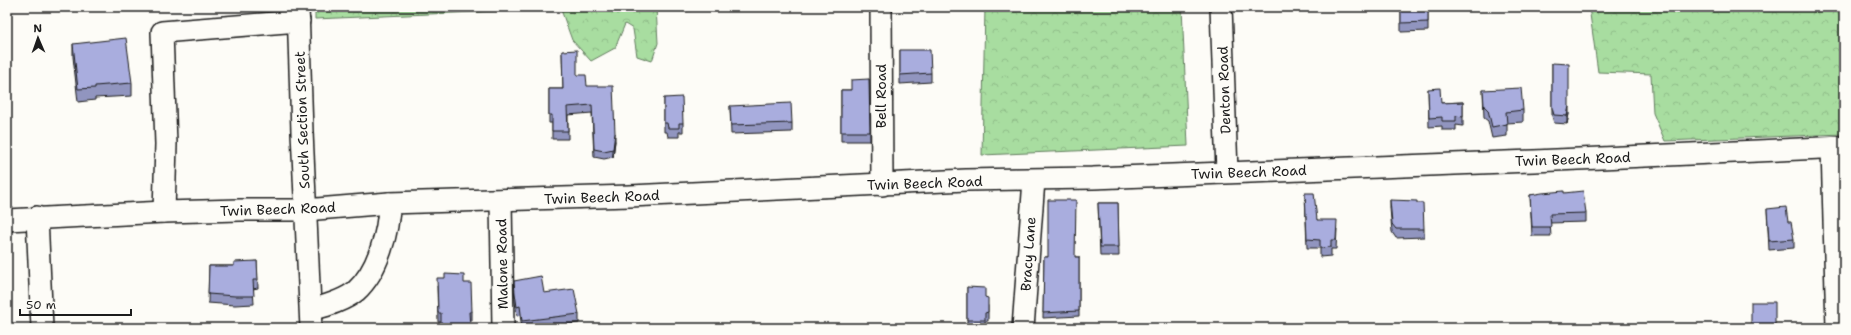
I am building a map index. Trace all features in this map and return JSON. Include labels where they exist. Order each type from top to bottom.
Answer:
[{"type":"street","name":"Bell Road","points":[[881,7],[882,185]]},
{"type":"street","name":"Denton Road","points":[[1221,7],[1227,172]]},
{"type":"street","name":"South Section Street","points":[[299,14],[305,210],[311,319]]},
{"type":"street","points":[[164,212],[166,144],[162,32],[299,14]]},
{"type":"street","name":"Twin Beech Road","points":[[7,220],[36,217],[164,212],[305,210],[389,203],[882,185],[966,180],[1034,180],[1838,148]]},
{"type":"street","points":[[1837,328],[1838,148]]},
{"type":"street","name":"Bracy Lane","points":[[1023,328],[1034,180]]},
{"type":"street","name":"Malone Road","points":[[501,200],[503,328]]},
{"type":"street","points":[[311,319],[329,306],[356,291],[372,270],[388,227],[389,203]]},
{"type":"street","points":[[36,217],[42,328]]},
{"type":"green space","points":[[315,7],[522,7],[520,10],[315,19]]},
{"type":"green space","points":[[560,7],[656,7],[658,43],[652,61],[637,56],[633,29],[625,24],[615,48],[591,61],[572,40]]},
{"type":"green space","points":[[985,7],[1182,7],[1188,146],[982,155]]},
{"type":"green space","points":[[1589,7],[1844,7],[1844,134],[1665,141],[1653,113],[1651,74],[1598,72]]},
{"type":"building","points":[[1401,7],[1428,7],[1428,22],[1401,23]]},
{"type":"building","points":[[126,38],[132,83],[78,89],[73,44]]},
{"type":"building","points":[[577,50],[577,75],[586,75],[587,86],[613,86],[615,133],[613,149],[604,151],[594,149],[592,105],[567,107],[568,131],[552,131],[552,115],[549,115],[549,89],[563,89],[562,51]]},
{"type":"building","points":[[900,50],[930,50],[931,73],[900,75]]},
{"type":"building","points":[[1552,63],[1569,64],[1569,106],[1567,116],[1554,115],[1552,108]]},
{"type":"building","points":[[869,79],[870,132],[841,132],[841,90],[851,90],[851,80]]},
{"type":"building","points":[[1440,88],[1441,103],[1463,102],[1463,117],[1456,116],[1456,121],[1442,121],[1442,117],[1429,118],[1428,89]]},
{"type":"building","points":[[1521,88],[1523,110],[1506,112],[1507,124],[1492,127],[1488,110],[1484,106],[1483,90]]},
{"type":"building","points":[[682,97],[683,123],[679,123],[679,128],[668,128],[667,123],[664,123],[664,98]]},
{"type":"building","points":[[791,103],[792,123],[731,125],[730,106]]},
{"type":"building","points":[[1564,191],[1564,193],[1583,191],[1586,213],[1550,214],[1551,227],[1532,227],[1530,195]]},
{"type":"building","points":[[1305,193],[1314,193],[1317,220],[1337,220],[1336,240],[1331,240],[1331,247],[1320,248],[1320,240],[1307,239]]},
{"type":"building","points":[[1048,200],[1076,200],[1075,257],[1079,257],[1079,311],[1043,313],[1044,257],[1048,257]]},
{"type":"building","points":[[1390,200],[1417,201],[1417,203],[1423,203],[1424,229],[1396,229],[1392,224]]},
{"type":"building","points":[[1098,203],[1118,203],[1119,247],[1100,247]]},
{"type":"building","points":[[1786,207],[1788,222],[1791,222],[1794,239],[1769,241],[1767,209]]},
{"type":"building","points":[[257,261],[258,280],[253,280],[254,296],[208,294],[209,266],[234,266],[234,262]]},
{"type":"building","points":[[445,274],[464,275],[464,283],[471,283],[472,312],[469,312],[470,328],[441,328],[441,313],[438,313],[437,278],[445,278]]},
{"type":"building","points":[[541,276],[544,293],[574,289],[579,314],[522,321],[520,306],[517,307],[514,281]]},
{"type":"building","points":[[967,287],[985,288],[985,297],[988,298],[988,312],[985,313],[985,320],[967,320]]},
{"type":"building","points":[[1751,302],[1775,302],[1775,327],[1779,328],[1751,328]]}]
